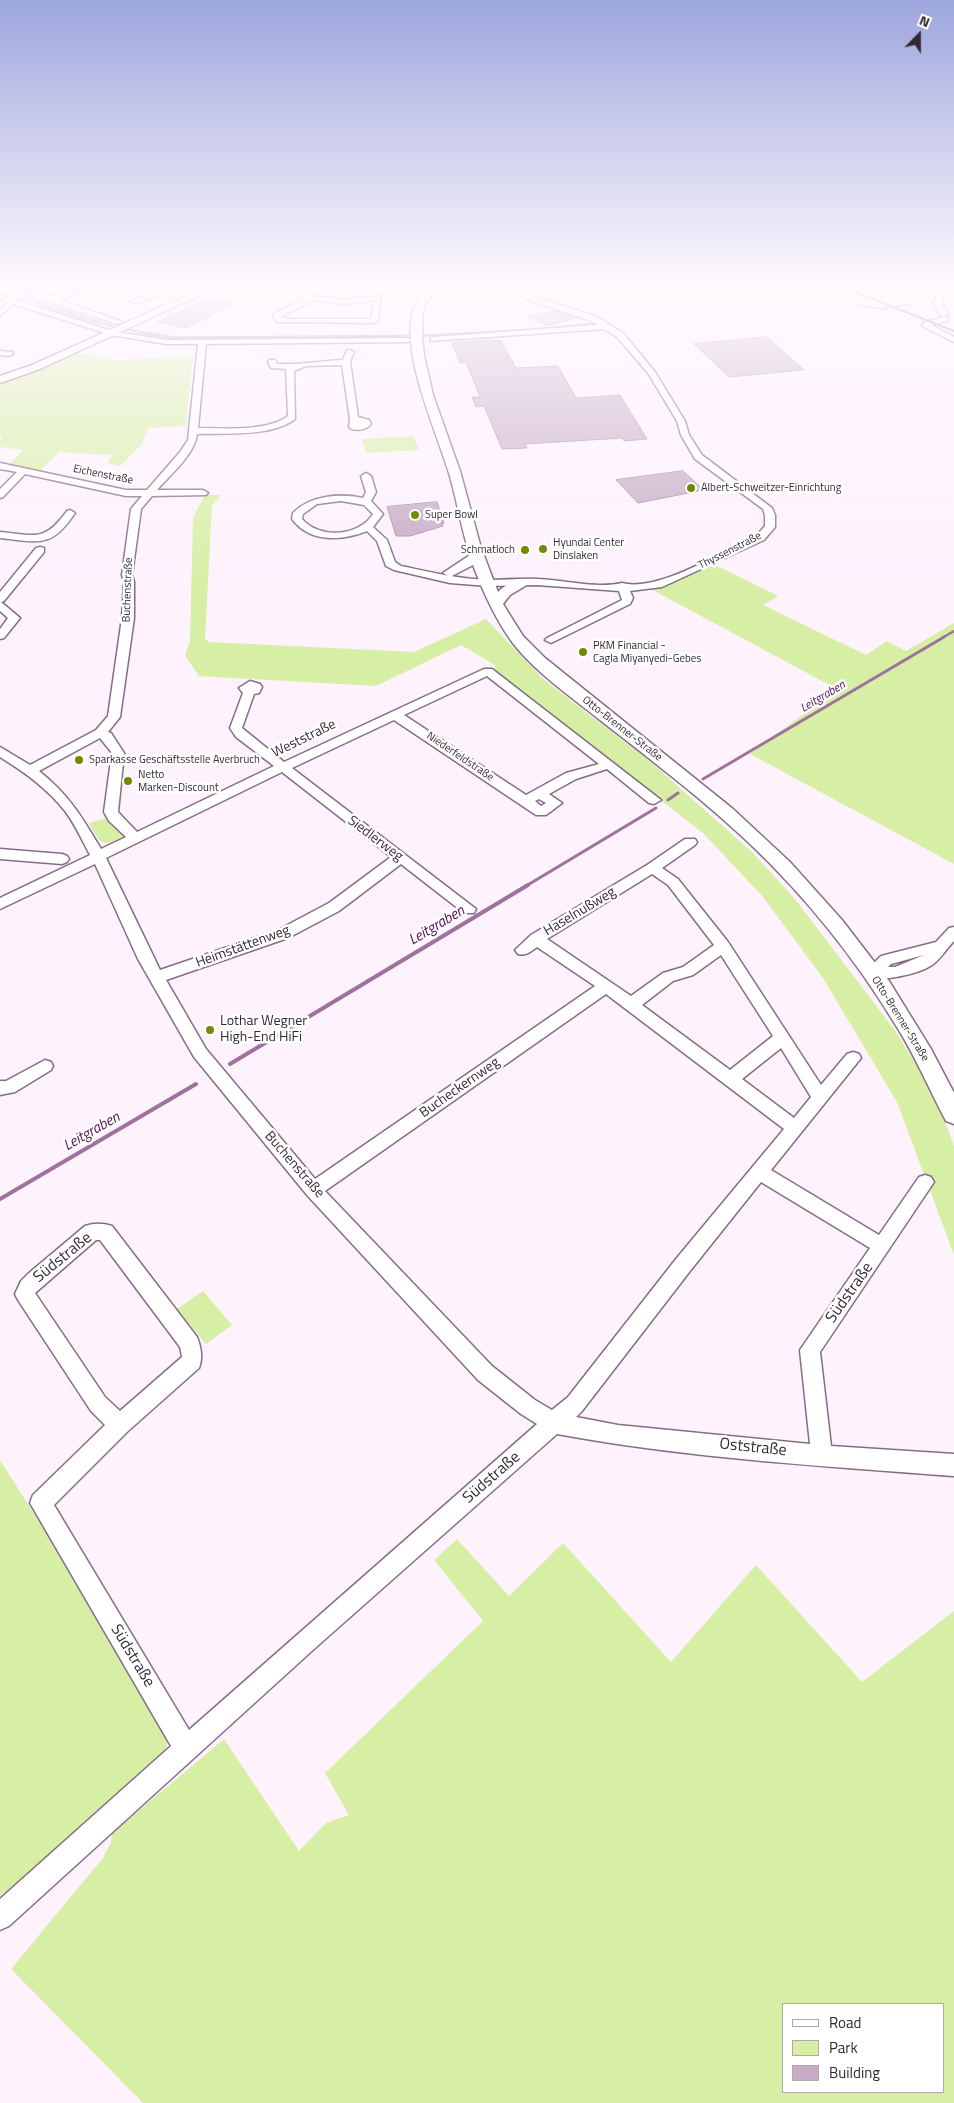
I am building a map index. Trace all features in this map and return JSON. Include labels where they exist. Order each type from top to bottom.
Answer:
[{"type":"main road","name":"Otto-Brenner-Straße","points":[[426,384],[438,429],[454,473],[477,556],[506,623],[520,642],[541,663],[696,787],[764,847],[810,895],[872,972],[902,1018],[954,1115]]},
{"type":"main road","points":[[450,573],[477,556]]},
{"type":"main road","points":[[497,603],[505,592],[524,583]]},
{"type":"street","name":"Buchenstraße","points":[[30,770],[100,733],[114,717],[128,618],[129,582],[127,575],[136,509],[189,447],[197,384]]},
{"type":"street","points":[[192,431],[276,427],[288,422],[292,417],[290,384]]},
{"type":"street","points":[[349,384],[354,428]]},
{"type":"street","name":"Thyssenstraße","points":[[486,579],[524,583],[623,587],[658,585],[760,538],[770,527],[770,515],[767,508],[698,458],[685,435],[681,421],[658,384]]},
{"type":"street","name":"Eichenstraße","points":[[0,466],[126,493],[203,493]]},
{"type":"street","points":[[0,495],[23,471]]},
{"type":"street","points":[[366,476],[371,492],[366,502]]},
{"type":"street","points":[[348,498],[366,502],[374,508],[378,514],[376,521],[368,527],[345,534],[324,534],[307,530],[300,525],[297,519],[298,513],[314,502],[348,498]]},
{"type":"street","points":[[0,535],[49,536],[58,530],[70,513]]},
{"type":"street","points":[[368,527],[382,540],[390,564],[450,580],[486,579]]},
{"type":"street","points":[[0,599],[40,550]]},
{"type":"street","points":[[435,575],[450,573],[486,579]]},
{"type":"street","name":"Thyssenstraße","points":[[486,579],[623,587]]},
{"type":"street","points":[[551,640],[626,602],[628,598],[623,587]]},
{"type":"street","points":[[0,605],[14,618],[0,636]]},
{"type":"street","name":"Weststraße","points":[[0,904],[394,714],[488,671],[608,765]]},
{"type":"street","name":"Siedlerweg","points":[[249,692],[236,728],[240,734],[469,910]]},
{"type":"street","name":"Niederfeldstraße","points":[[394,714],[541,812],[554,803],[539,794],[571,776],[608,765]]},
{"type":"street","points":[[100,733],[108,736],[118,753],[111,812],[114,818],[135,838]]},
{"type":"street","name":"Buchenstraße","points":[[0,751],[30,770],[53,789],[71,810],[98,856],[157,977],[200,1053],[313,1190],[484,1373],[528,1408],[554,1423]]},
{"type":"street","points":[[608,765],[654,800]]},
{"type":"street","name":"Haselnußweg","points":[[523,950],[536,939],[646,872],[690,842]]},
{"type":"street","points":[[0,854],[62,859]]},
{"type":"street","name":"Heimstättenweg","points":[[157,977],[283,934],[334,907],[399,858]]},
{"type":"street","points":[[646,872],[666,877],[673,882],[723,946],[820,1098]]},
{"type":"street","points":[[872,972],[896,972],[926,961],[949,937]]},
{"type":"street","points":[[536,939],[606,986],[796,1129]]},
{"type":"street","points":[[630,1005],[668,977],[688,971],[723,946]]},
{"type":"street","name":"Bucheckernweg","points":[[313,1190],[606,986]]},
{"type":"street","points":[[729,1080],[782,1038]]},
{"type":"street","name":"Südstraße","points":[[0,1917],[575,1404],[683,1266],[853,1058]]},
{"type":"street","points":[[0,1088],[9,1087],[45,1066]]},
{"type":"street","points":[[759,1172],[882,1246]]},
{"type":"street","name":"Südstraße","points":[[822,1456],[810,1350],[925,1182]]},
{"type":"street","name":"Südstraße","points":[[120,1425],[98,1404],[25,1294],[34,1280],[92,1232],[105,1232],[190,1344],[192,1361],[120,1425],[41,1503],[187,1749]]},
{"type":"street","name":"Oststraße","points":[[554,1423],[618,1435],[822,1456],[954,1465]]},
{"type":"green space","points":[[0,384],[190,384],[186,426],[148,428],[142,444],[120,466],[107,463],[113,455],[59,452],[41,470],[10,464],[23,450],[0,447],[0,440],[3,438],[0,437]]},
{"type":"green space","points":[[414,436],[419,450],[366,453],[362,439]]},
{"type":"green space","points":[[205,495],[221,495],[212,506],[205,639],[209,642],[414,652],[486,619],[542,678],[653,764],[753,853],[795,899],[894,1029],[934,1093],[954,1146],[954,1255],[897,1102],[823,978],[763,897],[704,834],[495,671],[495,665],[461,645],[376,686],[199,676],[185,655],[190,641],[193,517]]},
{"type":"green space","points":[[711,563],[778,596],[763,605],[866,655],[887,641],[906,651],[954,623],[954,864],[750,754],[837,689],[649,588]]},
{"type":"green space","points":[[109,817],[127,835],[107,843],[100,841],[89,823]]},
{"type":"green space","points":[[203,1291],[232,1325],[206,1344],[177,1309]]},
{"type":"green space","points":[[0,1460],[169,1727],[166,1751],[43,1862],[0,1896]]},
{"type":"green space","points":[[457,1539],[509,1596],[563,1543],[671,1662],[756,1565],[862,1682],[954,1611],[954,2103],[143,2103],[11,1969],[103,1858],[111,1842],[112,1833],[224,1739],[299,1851],[326,1823],[349,1815],[325,1773],[483,1621],[434,1560]]},
{"type":"building","points":[[475,384],[568,384],[576,398],[620,395],[647,439],[624,441],[623,438],[525,444],[527,448],[502,449],[484,406],[476,407],[472,397],[480,397]]},
{"type":"building","name":"Albert-Schweitzer-Einrichtung","points":[[683,471],[704,490],[638,503],[616,480]]},
{"type":"building","name":"Super Bowl","points":[[437,502],[444,523],[442,523],[443,526],[410,536],[396,536],[387,507]]},
{"type":"waterway","name":"Leitgraben","points":[[942,638],[954,631]]},
{"type":"waterway","name":"Leitgraben","points":[[703,779],[944,637]]},
{"type":"waterway","name":"Leitgraben","points":[[668,800],[678,793]]},
{"type":"waterway","name":"Leitgraben","points":[[526,886],[656,808]]},
{"type":"waterway","name":"Leitgraben","points":[[230,1064],[528,885]]},
{"type":"waterway","name":"Leitgraben","points":[[0,1199],[196,1084]]},
{"type":"place","name":"Albert-Schweitzer-Einrichtung","points":[[691,488]]},
{"type":"place","name":"Super Bowl","points":[[415,515]]},
{"type":"place","name":"Hyundai Center Dinslaken","points":[[543,549]]},
{"type":"place","name":"Schmatloch","points":[[525,550]]},
{"type":"place","name":"PKM Financial - Cagla Miyanyedi-Gebes","points":[[583,652]]},
{"type":"place","name":"Sparkasse Geschäftsstelle Averbruch","points":[[79,760]]},
{"type":"place","name":"Netto Marken-Discount","points":[[128,781]]},
{"type":"place","name":"Lothar Wegner High-End HiFi","points":[[210,1030]]}]
